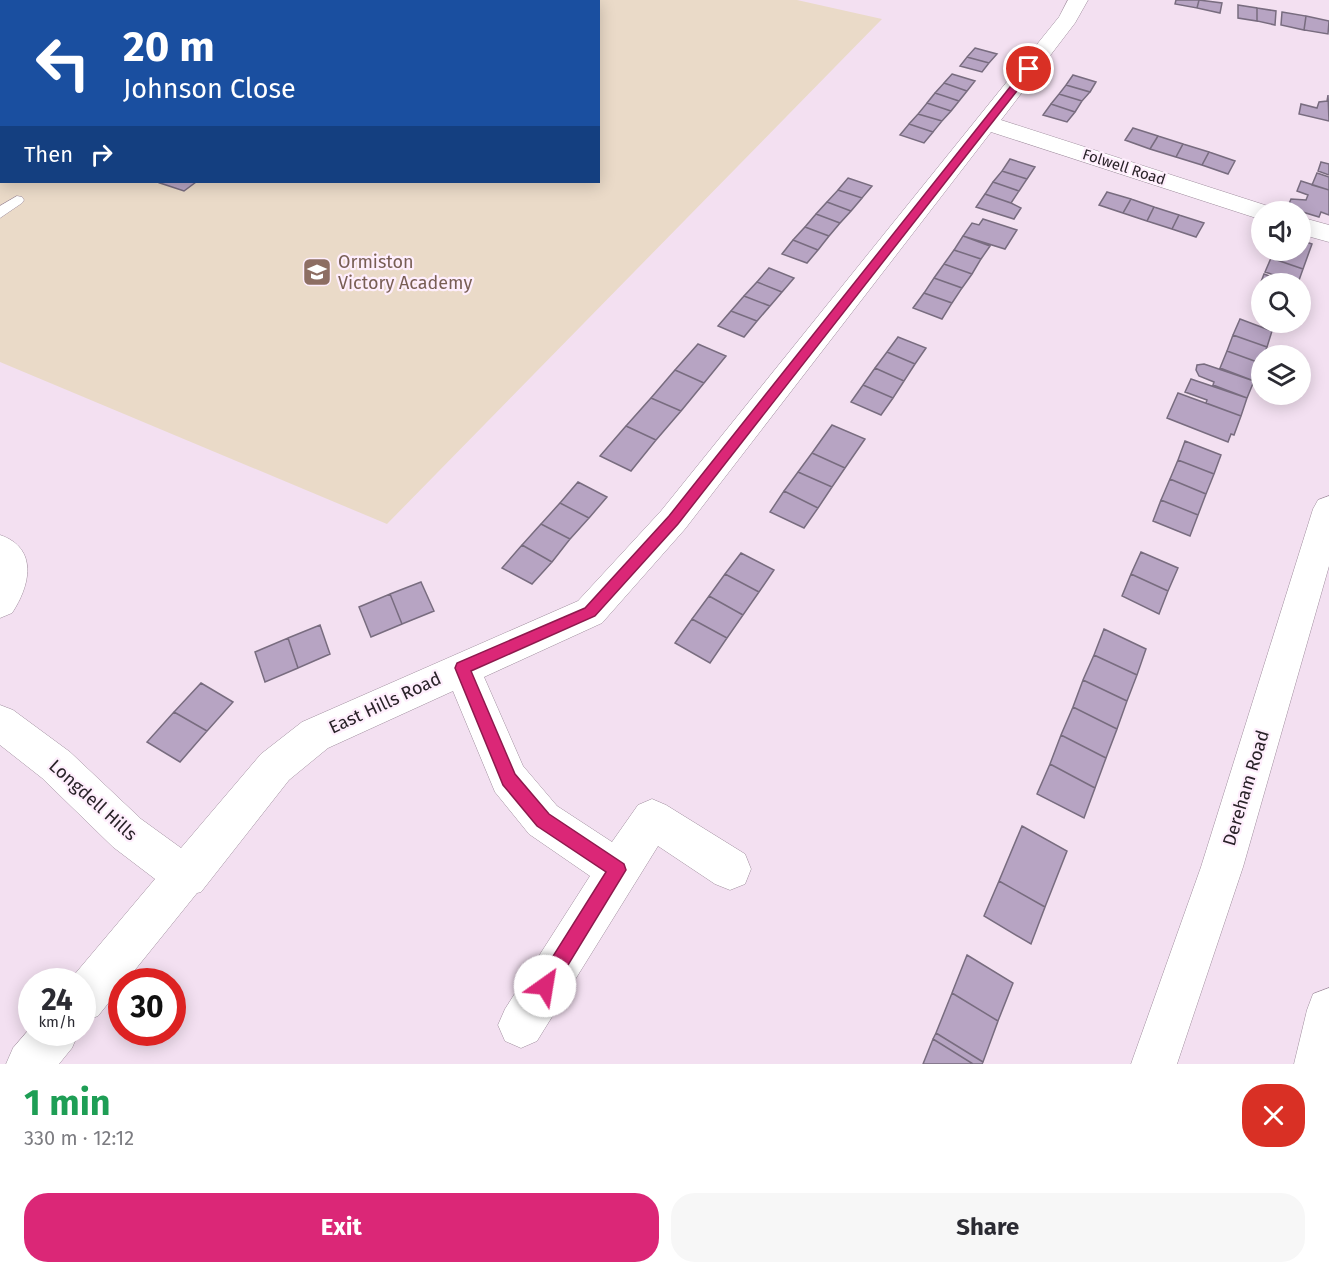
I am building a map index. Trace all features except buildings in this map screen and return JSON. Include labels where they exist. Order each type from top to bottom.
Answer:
[{"type":"main road","name":"East Hills Road","points":[[96,983],[275,767],[315,735],[590,612],[673,520],[1068,19],[1078,0]]},
{"type":"main road","name":"Folwell Road","points":[[987,123],[1251,208]]},
{"type":"main road","points":[[1311,228],[1329,234]]},
{"type":"main road","name":"Dereham Road","points":[[1154,1064],[1222,867],[1329,509]]},
{"type":"main road","points":[[0,549],[10,558],[8,591],[0,603]]},
{"type":"main road","points":[[462,668],[509,779],[543,820],[618,870]]},
{"type":"main road","name":"Longdell Hills","points":[[0,723],[56,765],[127,833],[186,877]]},
{"type":"main road","points":[[521,1025],[652,819],[730,869]]},
{"type":"main road","points":[[1317,1064],[1329,1010]]},
{"type":"main road","points":[[29,1064],[44,1046]]},
{"type":"lane","points":[[0,213],[17,200]]},
{"type":"shaded area","name":"Ormiston Victory Academy","points":[[600,0],[797,0],[882,19],[387,524],[0,362],[0,183],[600,183]]},
{"type":"place","name":"Ormiston Victory Academy","points":[[317,272]]},
{"type":"route","points":[[545,986],[618,870],[543,820],[509,779],[462,668],[590,612],[673,520],[1029,69]]}]
